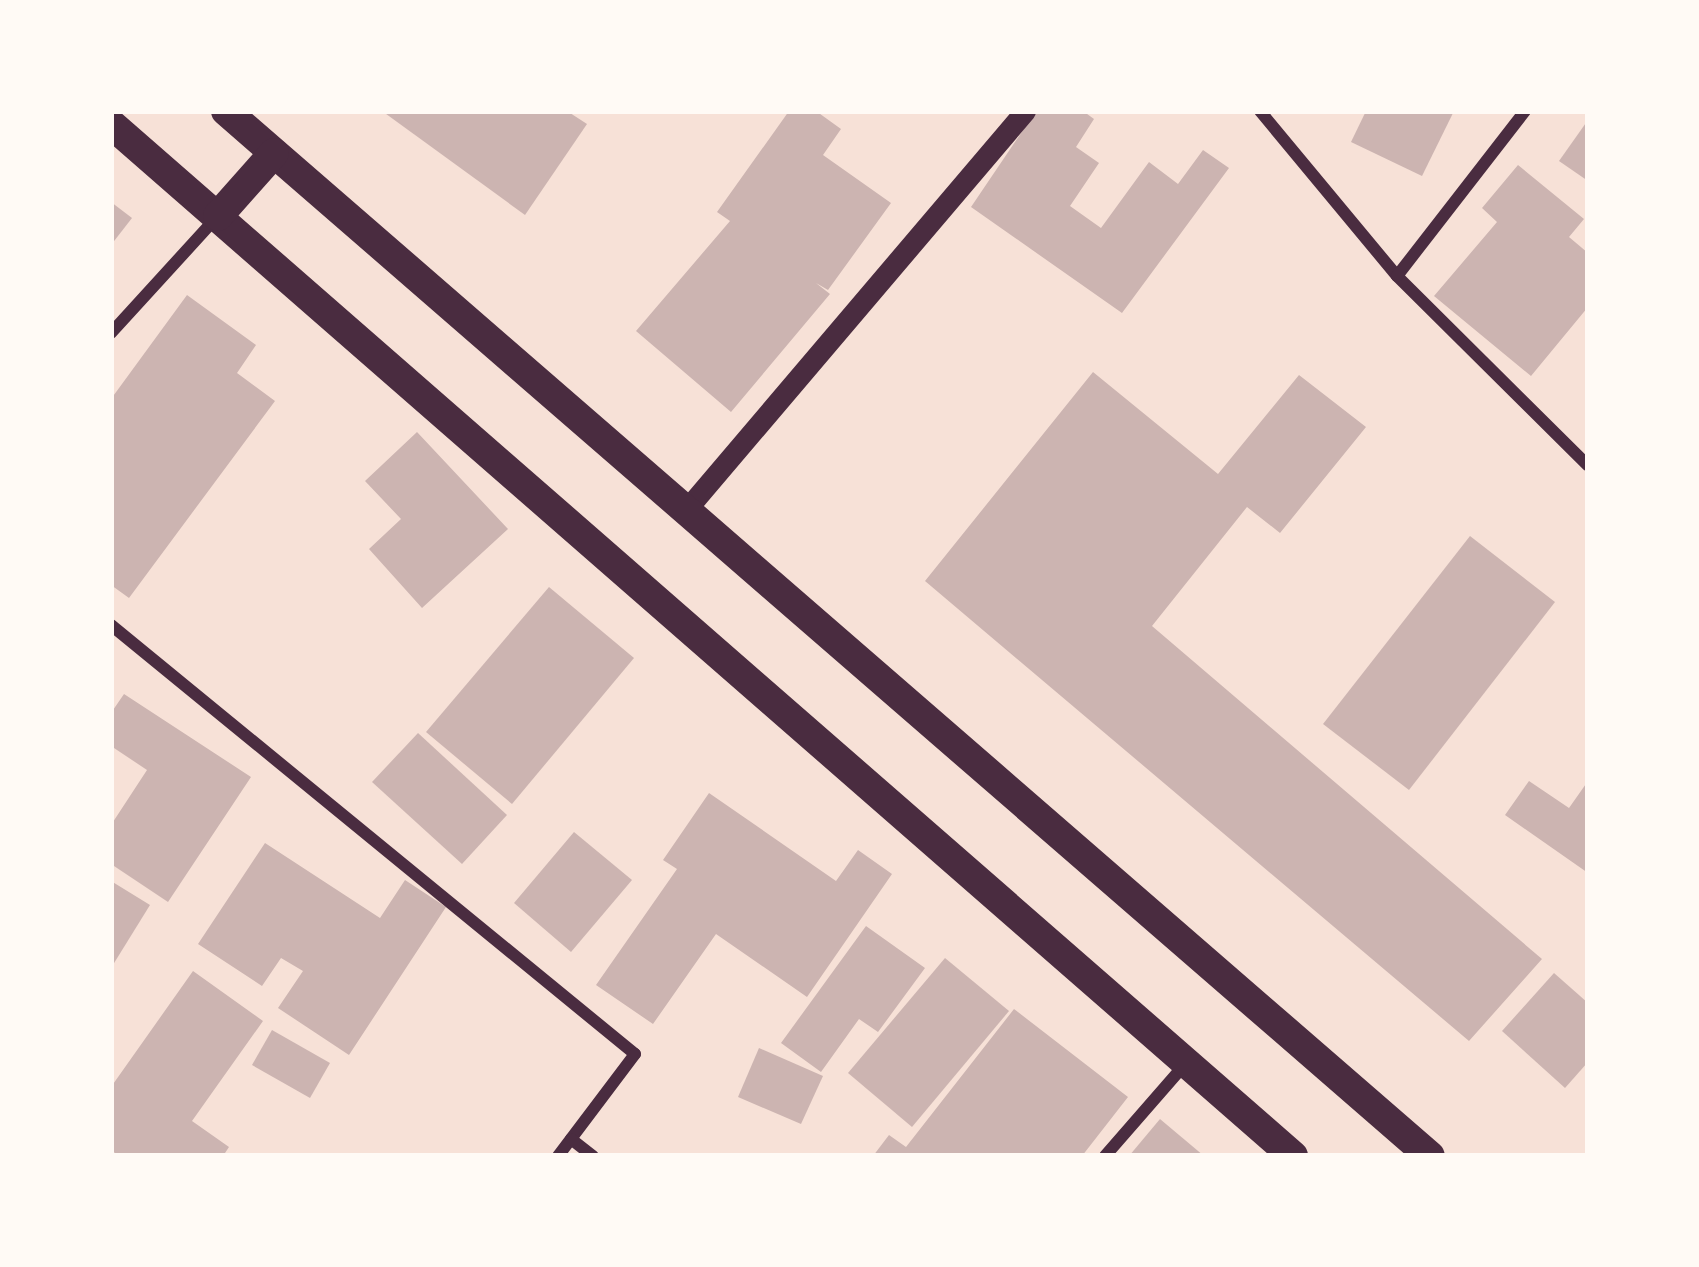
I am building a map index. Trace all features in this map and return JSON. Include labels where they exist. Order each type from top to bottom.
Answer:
[{"type":"main road","points":[[226,111],[1430,1156]]},
{"type":"main road","points":[[111,124],[1293,1156]]},
{"type":"main road","points":[[218,216],[274,153]]},
{"type":"street","points":[[685,511],[1024,111]]},
{"type":"street","points":[[1260,111],[1396,276],[1588,466]]},
{"type":"street","points":[[1396,276],[1525,111]]},
{"type":"street","points":[[111,333],[218,216]]},
{"type":"street","points":[[111,625],[634,1054],[558,1156]]},
{"type":"street","points":[[1106,1156],[1186,1063]]},
{"type":"street","points":[[571,1139],[593,1156]]},
{"type":"building","points":[[382,111],[567,111],[587,124],[525,215]]},
{"type":"building","points":[[789,111],[816,111],[841,129],[823,155],[891,203],[828,290],[816,283],[830,294],[731,412],[636,331],[730,221],[717,212]]},
{"type":"building","points":[[1036,111],[1083,111],[1094,119],[1076,147],[1099,163],[1070,206],[1101,228],[1149,162],[1178,184],[1203,150],[1229,168],[1122,313],[971,207]]},
{"type":"building","points":[[1366,111],[1454,111],[1422,176],[1351,142]]},
{"type":"building","points":[[1588,120],[1588,181],[1559,161]]},
{"type":"building","points":[[1518,165],[1584,219],[1569,237],[1588,253],[1588,307],[1531,376],[1434,296],[1497,222],[1482,208]]},
{"type":"building","points":[[111,202],[132,218],[111,245]]},
{"type":"building","points":[[187,295],[256,345],[237,373],[275,401],[129,598],[111,585],[111,399]]},
{"type":"building","points":[[1093,372],[1218,474],[1299,375],[1366,427],[1280,533],[1247,507],[1152,626],[1542,959],[1469,1041],[925,581]]},
{"type":"building","points":[[417,432],[508,529],[422,608],[369,549],[401,519],[365,481]]},
{"type":"building","points":[[1470,536],[1555,602],[1409,790],[1323,724]]},
{"type":"building","points":[[549,587],[634,658],[512,804],[426,732]]},
{"type":"building","points":[[124,694],[251,777],[168,902],[111,864],[111,825],[147,770],[111,746],[111,713]]},
{"type":"building","points":[[418,733],[507,815],[462,864],[372,782]]},
{"type":"building","points":[[1529,781],[1569,808],[1588,781],[1588,873],[1505,815]]},
{"type":"building","points":[[709,793],[836,881],[858,850],[892,874],[807,997],[716,934],[653,1024],[596,985],[677,869],[663,860]]},
{"type":"building","points":[[574,832],[632,880],[571,952],[514,903]]},
{"type":"building","points":[[265,843],[380,918],[405,880],[446,907],[349,1055],[278,1008],[303,971],[281,958],[262,986],[198,944]]},
{"type":"building","points":[[111,881],[150,905],[111,968]]},
{"type":"building","points":[[866,926],[925,968],[878,1032],[859,1019],[821,1072],[781,1043]]},
{"type":"building","points":[[945,958],[1009,1011],[912,1127],[848,1073]]},
{"type":"building","points":[[193,971],[263,1021],[192,1121],[229,1147],[223,1156],[119,1156],[111,1150],[111,1087]]},
{"type":"building","points":[[1554,973],[1588,1003],[1588,1062],[1565,1088],[1502,1031]]},
{"type":"building","points":[[1014,1009],[1128,1097],[1082,1156],[873,1156],[889,1135],[906,1147]]},
{"type":"building","points":[[272,1030],[330,1063],[310,1098],[252,1065]]},
{"type":"building","points":[[759,1048],[823,1076],[801,1124],[738,1097]]},
{"type":"building","points":[[1160,1119],[1204,1156],[1129,1156]]}]
